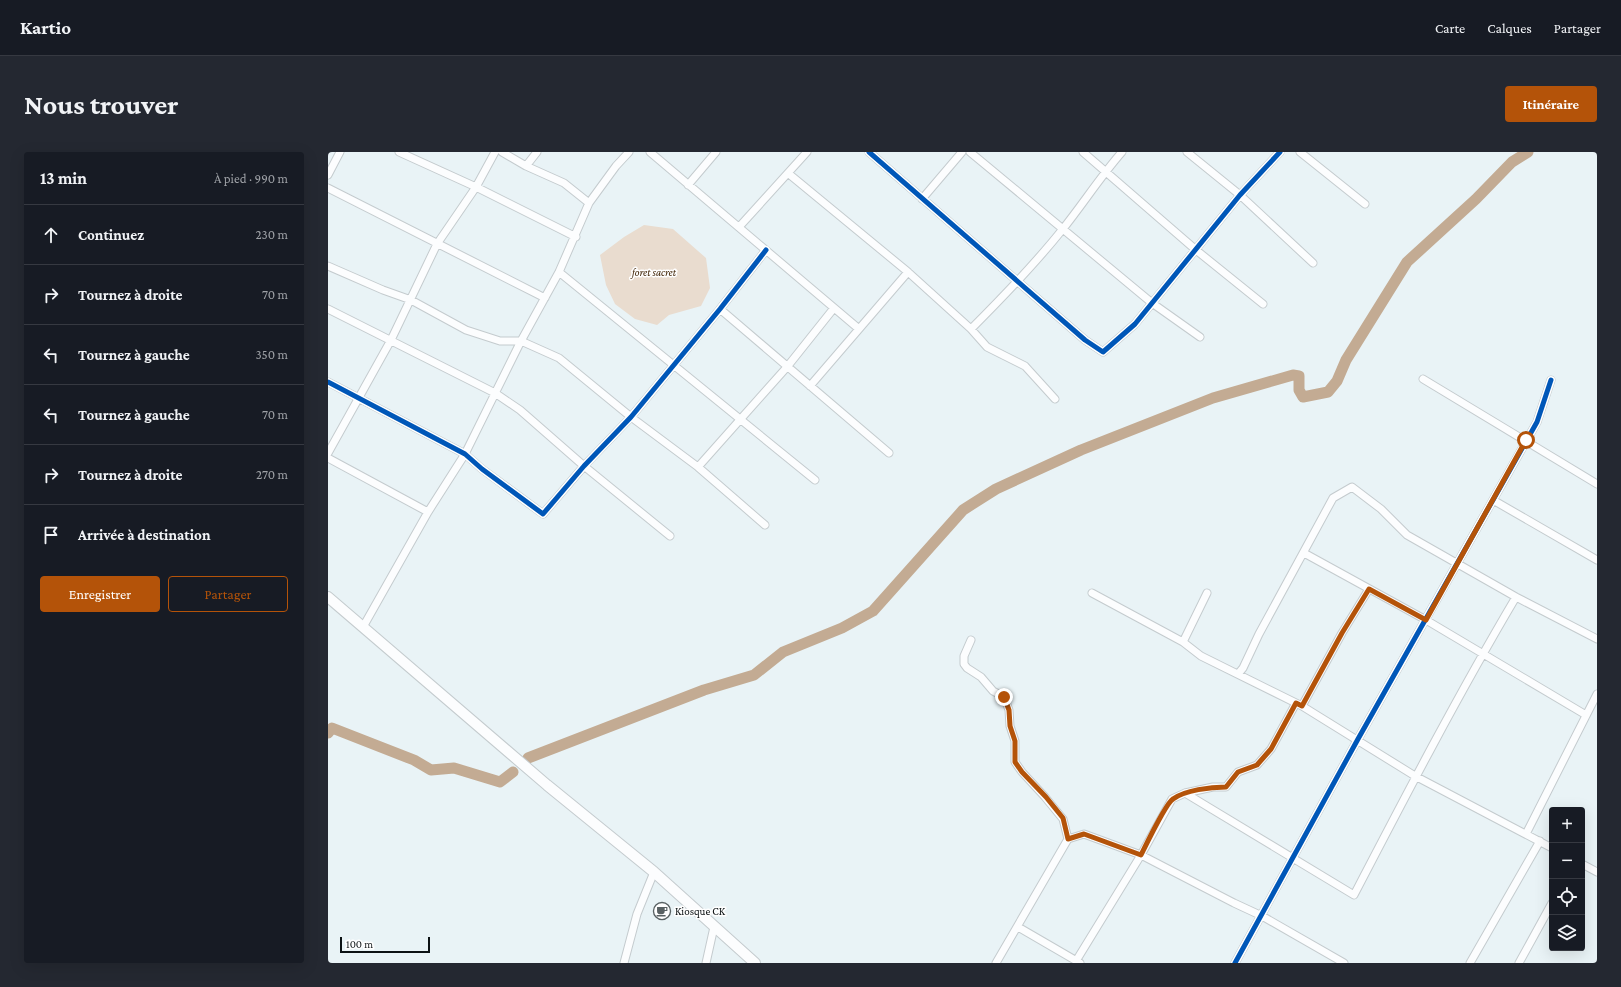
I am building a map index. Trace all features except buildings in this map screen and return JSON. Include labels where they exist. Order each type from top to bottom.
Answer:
[{"type":"main road","points":[[328,597],[547,785],[654,872],[755,963]]},
{"type":"street","points":[[328,175],[340,152]]},
{"type":"street","points":[[399,152],[476,187],[576,237]]},
{"type":"street","points":[[328,454],[391,340],[437,244],[476,187],[495,152]]},
{"type":"street","points":[[502,152],[526,166],[564,183],[589,203]]},
{"type":"street","points":[[526,166],[537,152]]},
{"type":"street","points":[[363,627],[428,512],[465,454],[521,340],[559,272],[576,237],[589,203],[616,166],[629,152]]},
{"type":"street","points":[[650,152],[859,328]]},
{"type":"street","points":[[688,185],[716,152]]},
{"type":"street","points":[[739,227],[789,174],[807,152]]},
{"type":"street","points":[[869,152],[1085,340],[1104,352],[1135,324],[1240,195],[1280,152]]},
{"type":"street","points":[[922,199],[962,152]]},
{"type":"street","points":[[970,152],[1152,303],[1200,337]]},
{"type":"street","points":[[1082,152],[1196,250],[1263,304]]},
{"type":"street","points":[[971,328],[1018,282],[1062,229],[1105,171],[1122,152]]},
{"type":"street","points":[[1187,152],[1240,195],[1312,263]]},
{"type":"street","points":[[1300,152],[1365,204]]},
{"type":"street","points":[[789,174],[908,272],[971,328],[987,347],[1025,366],[1055,399]]},
{"type":"street","points":[[328,188],[545,298]]},
{"type":"street","points":[[328,382],[465,454],[482,470],[543,514],[584,466],[631,417],[720,310],[766,250]]},
{"type":"street","points":[[328,266],[411,300],[466,330],[500,341],[521,340],[559,358],[631,417],[698,466],[764,525]]},
{"type":"street","points":[[559,272],[815,480]]},
{"type":"street","points":[[810,386],[908,272]]},
{"type":"street","points":[[698,466],[741,420],[787,367],[834,308]]},
{"type":"street","points":[[328,309],[495,393],[520,410],[584,466],[670,536]]},
{"type":"street","points":[[720,310],[889,453]]},
{"type":"street","points":[[1423,379],[1597,484]]},
{"type":"street","points":[[1235,963],[1358,739],[1537,422],[1551,380]]},
{"type":"street","points":[[328,458],[428,512]]},
{"type":"street","points":[[1238,674],[1243,668],[1259,634],[1333,498],[1352,487],[1381,509],[1407,535],[1516,597],[1597,638]]},
{"type":"street","points":[[1493,500],[1597,560]]},
{"type":"street","points":[[1304,553],[1426,620],[1586,715]]},
{"type":"street","points":[[1018,927],[1078,962],[1172,799],[1213,787],[1226,787],[1238,772],[1257,765],[1271,749],[1369,589]]},
{"type":"street","points":[[1092,593],[1183,642],[1201,656],[1299,704],[1358,739],[1415,776],[1549,846]]},
{"type":"street","points":[[1183,642],[1207,593]]},
{"type":"street","points":[[1185,794],[1354,896],[1415,776],[1482,653],[1516,597]]},
{"type":"street","points":[[972,640],[964,656],[964,664],[967,668],[981,677],[993,691],[1004,697],[1009,710],[1010,726],[1015,741],[1015,762],[1063,818],[1068,839],[996,963]]},
{"type":"street","points":[[1526,834],[1597,694]]},
{"type":"street","points":[[1068,839],[1084,834],[1141,855],[1262,916],[1344,963]]},
{"type":"street","points":[[1470,963],[1540,841]]},
{"type":"street","points":[[1585,866],[1597,872]]},
{"type":"street","points":[[624,963],[637,914],[654,872]]},
{"type":"street","points":[[1519,963],[1549,909]]},
{"type":"street","points":[[706,963],[714,926]]},
{"type":"green space","name":"foret sacret","points":[[644,225],[673,229],[706,258],[710,288],[701,306],[669,315],[657,325],[635,319],[615,304],[606,285],[600,255],[624,237]]},
{"type":"waterway","points":[[528,758],[704,690],[754,675],[783,652],[842,628],[873,611],[963,510],[996,489],[1081,450],[1213,398],[1293,375],[1299,376],[1299,390],[1303,397],[1328,392],[1337,381],[1346,360],[1407,262],[1476,199],[1512,162],[1528,152]]},
{"type":"waterway","points":[[328,733],[332,728],[414,760],[431,770],[454,768],[500,782],[513,772]]},
{"type":"cycle path","points":[[869,152],[1085,340],[1103,352],[1135,324],[1240,195],[1280,152]]},
{"type":"cycle path","points":[[328,382],[465,454],[482,469],[543,514],[584,466],[631,417],[720,309],[766,250]]},
{"type":"cycle path","points":[[1235,963],[1358,739],[1537,422],[1551,380]]},
{"type":"place","name":"Kiosque CK","points":[[662,911]]},
{"type":"route","points":[[1004,697],[1009,710],[1010,726],[1015,741],[1015,762],[1063,818],[1068,839],[1084,834],[1141,855],[1160,818],[1172,799],[1213,787],[1226,787],[1238,772],[1257,765],[1271,749],[1296,703],[1302,706],[1342,633],[1369,589],[1426,620],[1526,440]]}]
